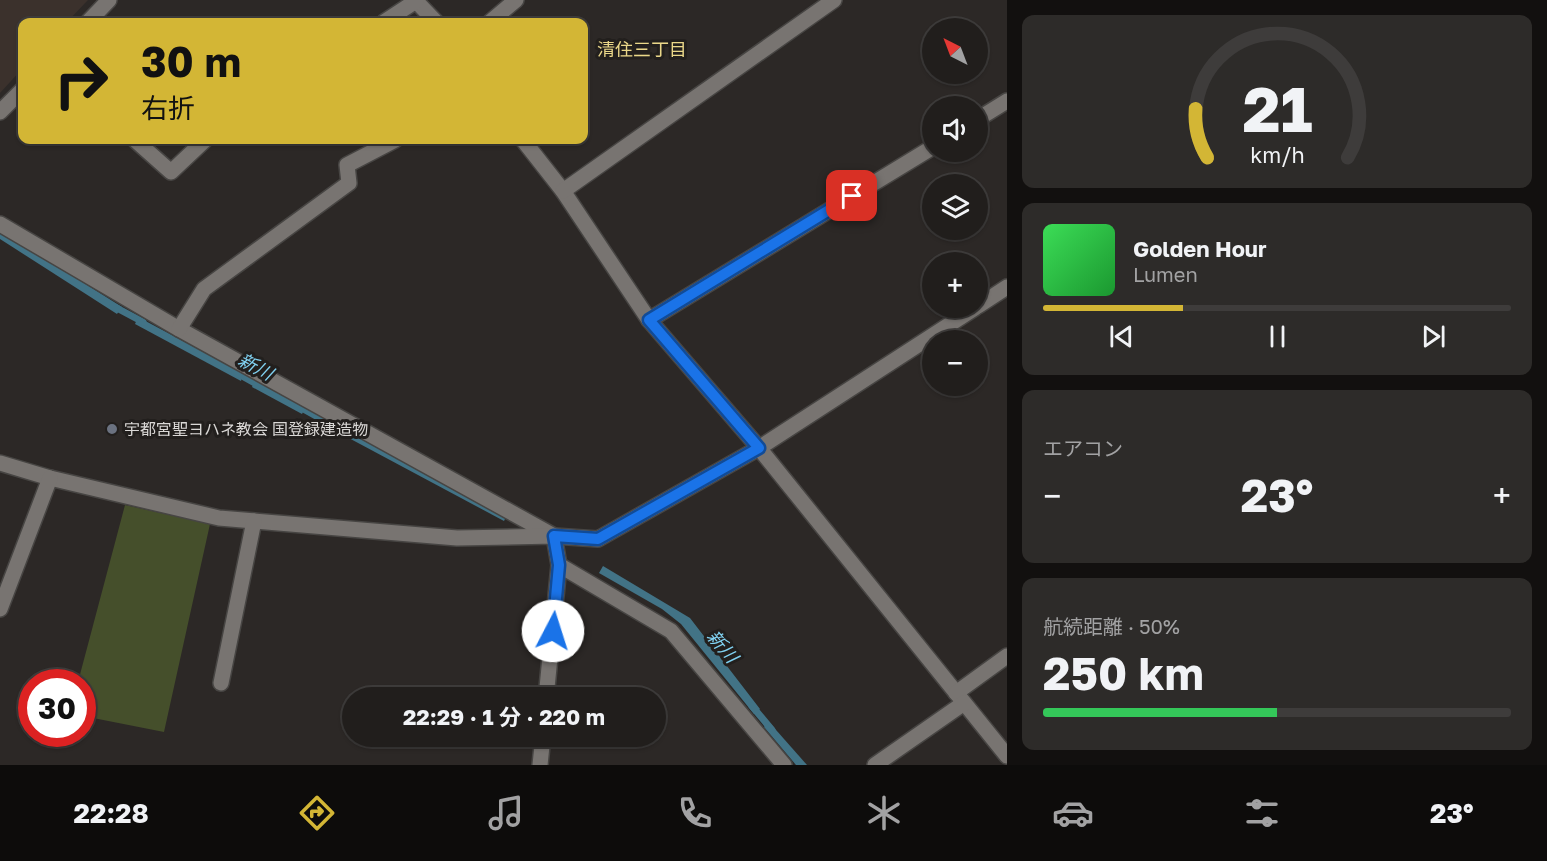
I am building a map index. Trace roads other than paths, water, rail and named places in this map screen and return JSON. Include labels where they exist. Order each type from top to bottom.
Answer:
[{"type":"street","points":[[92,18],[109,0]]},
{"type":"street","points":[[495,18],[516,0]]},
{"type":"street","points":[[563,191],[834,0]]},
{"type":"street","points":[[390,18],[415,1],[432,18]]},
{"type":"street","points":[[0,112],[18,94]]},
{"type":"street","points":[[988,113],[1007,101]]},
{"type":"street","points":[[140,144],[171,172],[202,144]]},
{"type":"street","points":[[179,329],[204,289],[349,183],[347,165],[387,144]]},
{"type":"street","points":[[526,144],[563,191],[649,320],[759,448],[1007,756]]},
{"type":"street","points":[[649,320],[922,154]]},
{"type":"street","points":[[0,224],[179,329],[554,536]]},
{"type":"street","points":[[988,300],[1007,287]]},
{"type":"street","points":[[0,463],[50,478],[219,518],[457,538],[554,536],[598,539],[759,448],[960,318]]},
{"type":"street","points":[[0,609],[50,478]]},
{"type":"street","points":[[221,682],[254,521]]},
{"type":"street","points":[[547,687],[559,565],[554,536]]},
{"type":"street","points":[[559,565],[671,631],[784,765]]},
{"type":"street","points":[[875,765],[960,698],[1007,656]]},
{"type":"street","points":[[540,765],[542,747]]},
{"type":"water","points":[[0,230],[122,307],[117,314],[0,239]]},
{"type":"water","points":[[138,317],[243,373],[241,381],[135,324]]},
{"type":"water","points":[[255,380],[305,408],[302,414],[252,387]]},
{"type":"water","points":[[320,415],[507,515],[504,521],[317,421]]},
{"type":"water","points":[[603,566],[690,618],[760,709],[754,714],[681,624],[662,609],[599,573]]},
{"type":"water","points":[[769,722],[807,765],[796,765],[764,727]]},
{"type":"waterway","name":"新川","points":[[113,306],[143,322]]},
{"type":"waterway","name":"新川","points":[[235,372],[262,387]]},
{"type":"waterway","name":"新川","points":[[298,406],[325,421]]},
{"type":"waterway","name":"新川","points":[[752,706],[772,730]]},
{"type":"place","name":"宇都宮聖ヨハネ教会 国登録建造物","points":[[112,429]]},
{"type":"district","name":"清住三丁目","points":[[642,49]]}]
